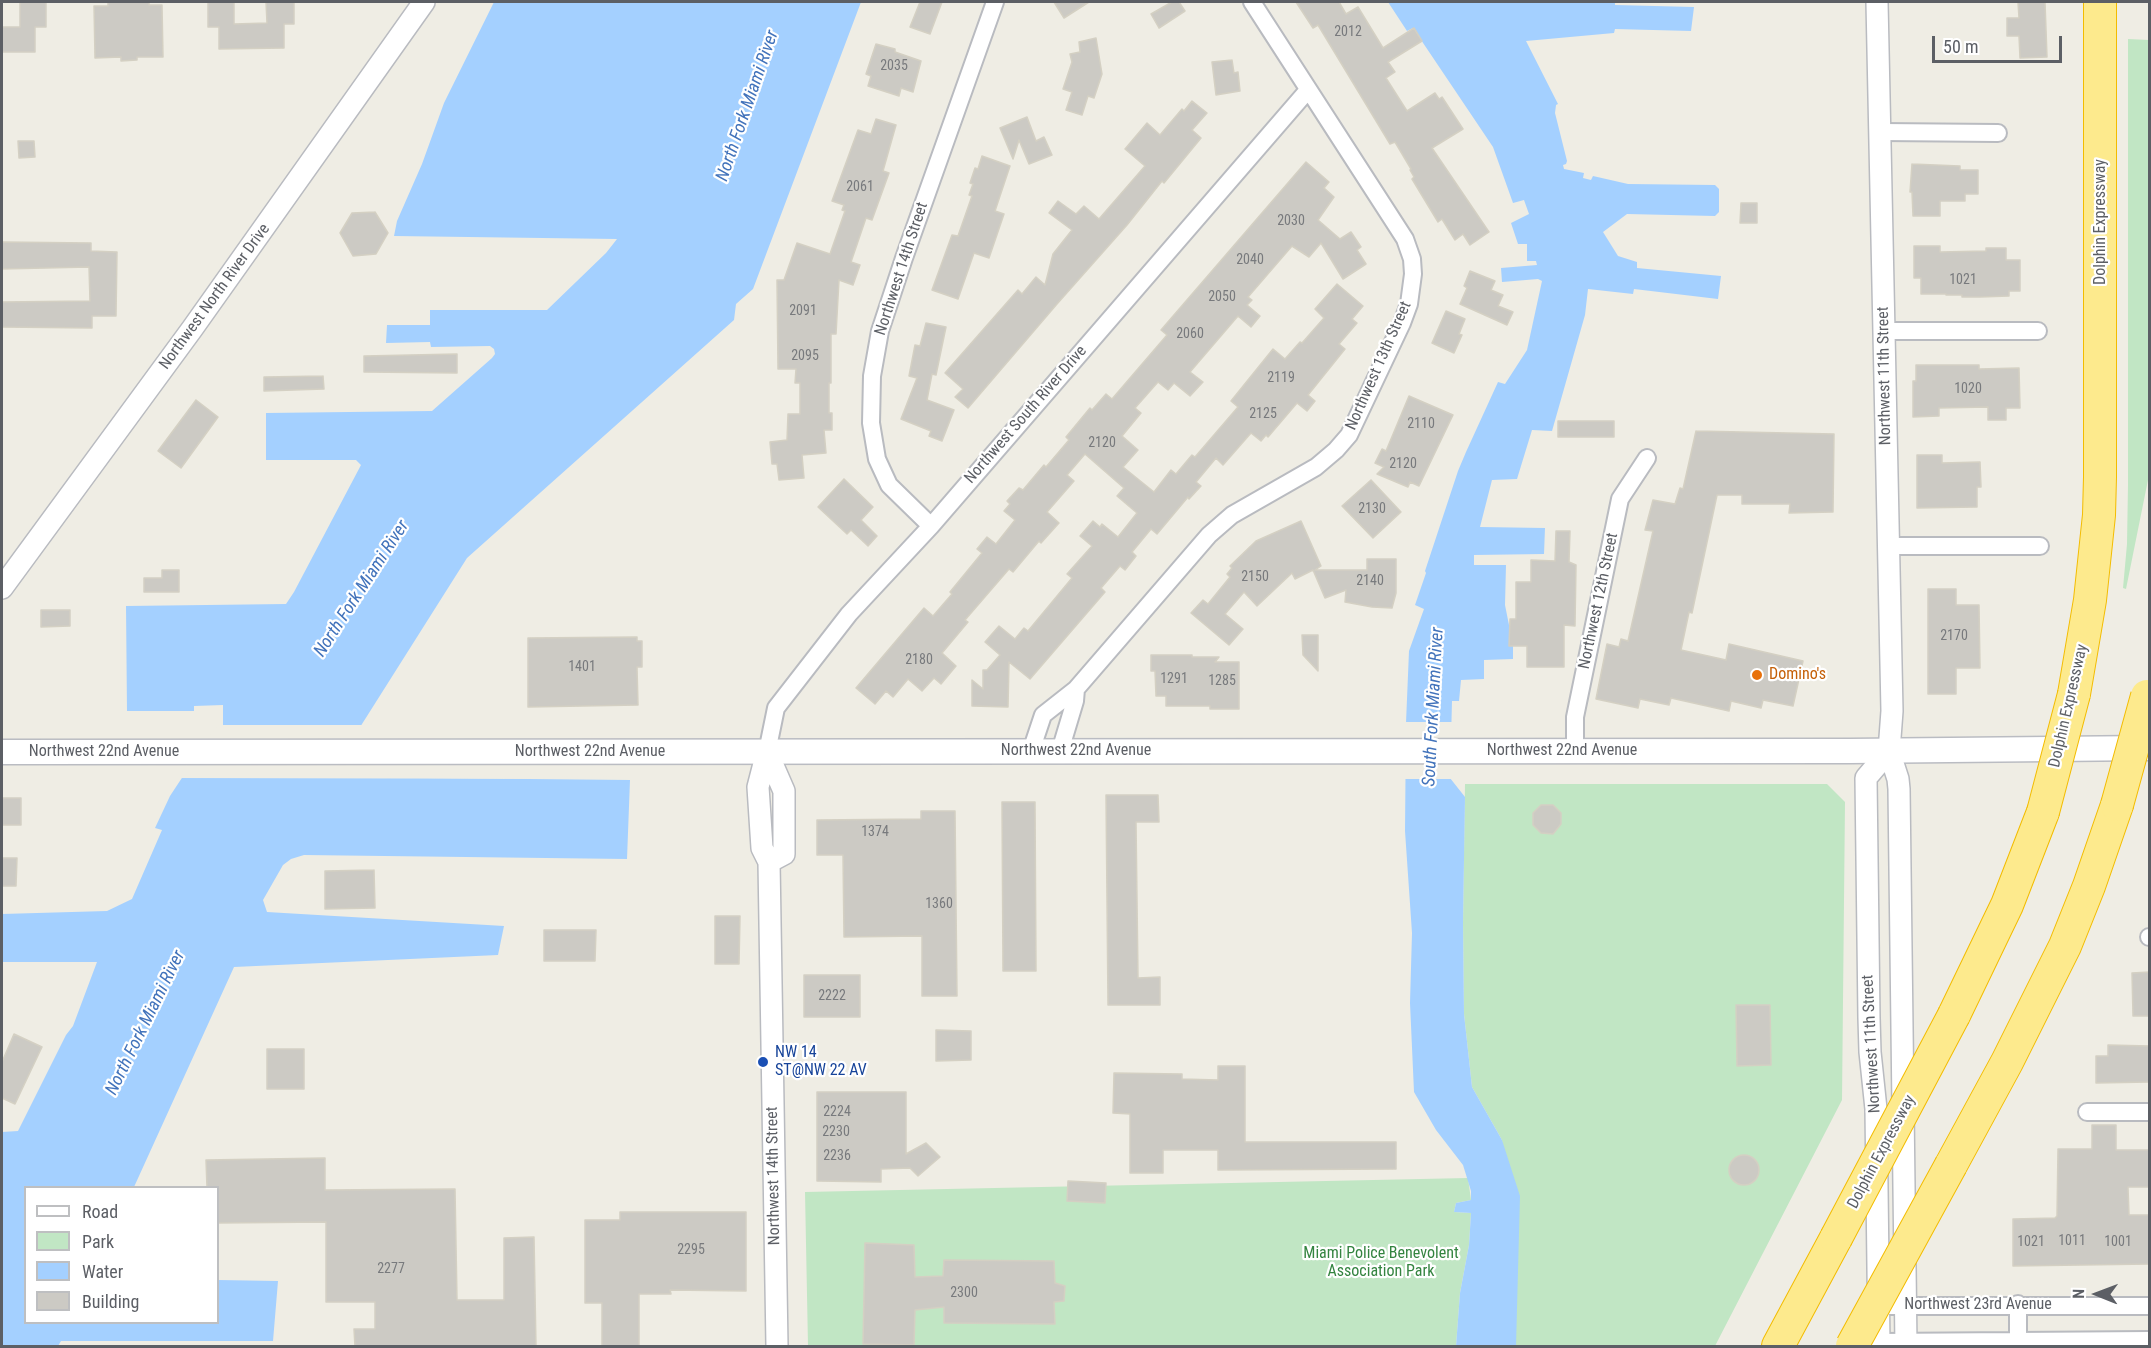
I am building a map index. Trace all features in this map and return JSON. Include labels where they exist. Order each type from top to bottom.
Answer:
[{"type":"highway","name":"Dolphin Expressway","points":[[1778,1347],[1954,1015],[2007,905],[2043,812],[2074,694],[2090,600],[2099,515],[2100,2]]},
{"type":"highway","points":[[1870,1345],[1951,1165],[2017,1043],[2065,946],[2093,876],[2117,805],[2149,687]]},
{"type":"main road","name":"Northwest 22nd Avenue","points":[[2,752],[1889,751],[2150,748]]},
{"type":"street","name":"Northwest North River Drive","points":[[2,588],[225,283],[424,2]]},
{"type":"street","name":"Northwest 14th Street","points":[[931,526],[889,485],[877,459],[871,423],[872,376],[880,331],[900,268],[995,2]]},
{"type":"street","name":"Northwest 13th Street","points":[[1031,751],[1043,715],[1076,689],[1220,524],[1245,507],[1316,467],[1349,435],[1409,304],[1413,274],[1412,260],[1405,239],[1252,2]]},
{"type":"street","name":"Northwest 11th Street","points":[[1877,2],[1892,711],[1889,751],[1899,789],[1906,1344]]},
{"type":"street","name":"Northwest South River Drive","points":[[767,752],[772,718],[776,708],[849,614],[931,526],[1308,90]]},
{"type":"street","points":[[1881,132],[1998,133]]},
{"type":"street","points":[[1884,331],[2038,331]]},
{"type":"street","name":"Northwest 12th Street","points":[[1575,750],[1575,717],[1620,499],[1647,458]]},
{"type":"street","points":[[1888,546],[2040,546]]},
{"type":"street","name":"Northwest 13th Street","points":[[1060,751],[1075,701],[1076,689]]},
{"type":"street","name":"Northwest 11th Street","points":[[1870,1345],[1878,1306],[1876,1109],[1870,1052],[1866,778],[1889,751]]},
{"type":"street","name":"Northwest 14th Street","points":[[767,752],[784,791],[784,854],[769,862],[777,1347]]},
{"type":"street","points":[[2087,1112],[2150,1112]]},
{"type":"street","points":[[2018,1304],[2018,1341]]},
{"type":"street","name":"Northwest 23rd Avenue","points":[[1878,1306],[2150,1305]]},
{"type":"street","points":[[1870,1345],[2150,1340]]},
{"type":"green space","points":[[2128,39],[2149,40],[2150,470],[2126,589],[2123,588],[2127,544],[2128,485]]},
{"type":"green space","points":[[1465,784],[1827,784],[1845,802],[1842,1100],[1715,1346],[1516,1346],[1502,1140],[1472,1087],[1464,1014]]},
{"type":"green space","name":"Miami Police Benevolent Association Park","points":[[1468,1178],[1471,1200],[1456,1203],[1454,1212],[1471,1213],[1469,1245],[1460,1293],[1456,1346],[808,1346],[805,1192]]},
{"type":"water","name":"North Fork Miami River","points":[[494,2],[861,2],[753,289],[736,304],[734,320],[467,558],[326,777],[630,780],[627,859],[304,855],[291,859],[283,865],[263,900],[267,912],[504,926],[498,955],[234,967],[134,1186],[24,1186],[24,1324],[219,1324],[219,1280],[278,1281],[273,1341],[61,1341],[58,1346],[2,1346],[2,1132],[18,1131],[66,1035],[73,1026],[97,962],[2,962],[2,914],[107,911],[132,899],[162,830],[155,828],[170,796],[197,755],[223,725],[223,705],[194,706],[194,711],[127,711],[126,606],[286,604],[361,465],[356,460],[266,460],[266,413],[432,411],[492,358],[495,354],[494,349],[490,346],[431,347],[430,342],[386,343],[387,325],[430,325],[430,310],[547,310],[606,253],[617,239],[394,236],[397,221],[422,164],[444,103]]},
{"type":"water","name":"South Fork Miami River","points":[[1388,2],[1615,2],[1615,5],[1694,7],[1691,31],[1615,29],[1614,33],[1526,41],[1558,104],[1555,113],[1567,161],[1563,165],[1564,169],[1584,173],[1583,178],[1591,180],[1593,176],[1628,184],[1715,185],[1719,189],[1719,212],[1715,216],[1627,214],[1603,232],[1618,256],[1637,262],[1637,268],[1721,276],[1718,299],[1634,289],[1633,294],[1588,289],[1585,315],[1552,431],[1532,430],[1517,479],[1492,480],[1480,527],[1545,528],[1544,554],[1474,555],[1474,565],[1506,565],[1505,605],[1509,625],[1509,645],[1513,646],[1513,659],[1484,660],[1484,679],[1461,680],[1459,701],[1452,701],[1450,778],[1465,797],[1464,1014],[1472,1087],[1502,1140],[1520,1196],[1516,1346],[1456,1346],[1460,1293],[1469,1245],[1471,1213],[1454,1212],[1456,1203],[1471,1200],[1471,1191],[1463,1165],[1436,1130],[1414,1092],[1410,1003],[1412,933],[1405,831],[1406,723],[1409,651],[1424,609],[1415,605],[1425,571],[1458,471],[1498,382],[1505,384],[1527,350],[1542,281],[1538,279],[1502,282],[1501,268],[1537,265],[1536,261],[1527,261],[1527,244],[1518,244],[1511,223],[1529,214],[1524,200],[1513,203],[1493,147],[1413,28],[1407,31]]},
{"type":"pier","points":[[1403,722],[1454,722],[1455,779],[1403,779]]},
{"type":"pier","points":[[219,725],[365,725],[331,774],[624,777],[624,779],[178,778],[195,753]]},
{"type":"building","points":[[20,2],[46,2],[46,27],[35,27],[35,52],[2,52],[2,27],[20,27]]},
{"type":"building","points":[[108,2],[149,2],[149,5],[162,5],[163,57],[137,57],[137,60],[121,61],[121,57],[95,58],[94,6],[108,6]]},
{"type":"building","points":[[208,2],[234,2],[234,24],[267,23],[266,2],[294,2],[294,24],[284,24],[284,48],[219,49],[219,27],[208,27]]},
{"type":"building","points":[[920,2],[942,2],[930,34],[910,27]]},
{"type":"building","points":[[1054,2],[1089,2],[1064,18]]},
{"type":"building","points":[[1172,2],[1179,2],[1185,11],[1159,28],[1151,14]]},
{"type":"building","points":[[1296,2],[1339,2],[1346,14],[1358,7],[1383,48],[1414,28],[1422,41],[1388,62],[1395,72],[1386,78],[1407,111],[1435,93],[1439,99],[1442,97],[1463,129],[1432,148],[1489,232],[1470,245],[1463,234],[1455,240],[1442,219],[1438,222],[1412,179],[1414,177],[1411,169],[1395,142],[1390,144],[1318,25],[1313,28]]},
{"type":"building","points":[[2018,2],[2045,2],[2047,57],[2020,58],[2019,36],[2007,36],[2007,18],[2019,18]]},
{"type":"building","points":[[1096,38],[1102,74],[1094,98],[1088,96],[1082,115],[1066,110],[1072,92],[1063,89],[1072,62],[1070,54],[1080,52],[1079,42]]},
{"type":"building","points":[[876,44],[895,49],[895,52],[921,61],[913,92],[901,88],[899,96],[868,86],[871,76],[866,74]]},
{"type":"building","points":[[1232,60],[1234,73],[1238,72],[1240,91],[1216,95],[1212,62]]},
{"type":"building","points":[[1192,101],[1207,113],[1192,130],[1201,138],[968,408],[955,397],[963,389],[945,373],[1018,290],[1022,294],[1036,277],[1045,285],[1053,254],[1072,230],[1049,213],[1058,201],[1076,214],[1084,206],[1099,219],[1145,166],[1125,149],[1147,123],[1160,135]]},
{"type":"building","points":[[1027,117],[1036,141],[1044,137],[1052,155],[1029,164],[1019,140],[1013,159],[1000,128]]},
{"type":"building","points":[[876,119],[896,125],[883,171],[889,173],[872,220],[866,218],[851,262],[860,265],[853,285],[839,280],[836,334],[831,334],[829,413],[832,413],[832,430],[824,430],[826,453],[802,455],[804,478],[779,480],[777,464],[772,464],[770,442],[787,440],[788,414],[800,414],[800,383],[795,383],[796,369],[778,369],[777,280],[784,280],[797,243],[830,254],[845,211],[842,210],[844,205],[832,201],[858,130],[871,134]]},
{"type":"building","points":[[18,141],[34,141],[35,157],[19,158]]},
{"type":"building","points":[[982,156],[1010,166],[995,211],[1004,214],[989,258],[974,253],[958,299],[932,290],[952,235],[958,236],[972,196],[969,195],[973,184],[970,183]]},
{"type":"building","points":[[1306,162],[1329,182],[1324,188],[1334,197],[1318,220],[1340,239],[1351,232],[1361,247],[1357,250],[1366,264],[1343,279],[1321,243],[1309,257],[1292,246],[1248,297],[1252,300],[1247,305],[1260,316],[1251,327],[1238,316],[1190,372],[1203,382],[1190,396],[1174,383],[1168,390],[1158,382],[1135,408],[1141,413],[1122,436],[1138,450],[1123,467],[1154,492],[1171,470],[1176,474],[1192,455],[1195,457],[1238,407],[1231,401],[1273,349],[1285,359],[1324,318],[1315,309],[1337,284],[1363,306],[1352,319],[1357,323],[1339,344],[1345,349],[1308,395],[1315,401],[1307,411],[1297,403],[1268,437],[1266,435],[1261,441],[1251,433],[1223,465],[1216,458],[1196,482],[1201,486],[1189,499],[1188,497],[1157,534],[1151,529],[1132,552],[1136,556],[1125,570],[1120,566],[1101,588],[1105,592],[1030,679],[1009,662],[1008,707],[972,706],[972,680],[983,689],[983,670],[987,670],[1000,655],[985,642],[999,626],[1015,639],[1024,628],[1028,631],[1072,578],[1067,574],[1092,546],[1080,536],[1093,521],[1100,527],[1102,524],[1118,537],[1137,513],[1117,496],[1124,488],[1085,454],[1067,475],[1074,481],[1047,512],[1059,523],[1041,543],[1039,541],[1013,572],[1009,569],[965,620],[968,622],[942,653],[956,666],[941,684],[934,678],[922,691],[908,679],[893,697],[886,691],[875,704],[856,688],[924,608],[933,616],[982,553],[977,549],[987,537],[996,544],[1015,520],[1004,511],[1010,504],[1007,501],[1019,488],[1023,490],[1044,465],[1046,467],[1069,440],[1066,437],[1090,408],[1092,410],[1106,394],[1112,399],[1167,335],[1161,330]]},
{"type":"building","points":[[1912,164],[1960,166],[1960,170],[1978,170],[1978,194],[1965,194],[1965,201],[1940,201],[1940,216],[1913,216],[1912,192],[1910,192]]},
{"type":"building","points":[[1741,203],[1757,203],[1757,223],[1740,223]]},
{"type":"building","points":[[375,212],[388,233],[376,254],[353,256],[340,233],[352,213]]},
{"type":"building","points":[[2,242],[91,243],[91,251],[117,252],[116,316],[92,316],[92,328],[2,327],[2,302],[90,301],[89,267],[2,269]]},
{"type":"building","points":[[1914,246],[1940,246],[1940,252],[2006,248],[2006,260],[2020,260],[2020,291],[2009,291],[2009,296],[1980,297],[1921,294],[1921,278],[1914,278]]},
{"type":"building","points":[[1470,271],[1495,281],[1491,290],[1503,295],[1498,306],[1513,312],[1507,325],[1460,304],[1467,288],[1464,286]]},
{"type":"building","points":[[1446,311],[1465,319],[1459,334],[1462,335],[1454,353],[1432,343]]},
{"type":"building","points":[[926,323],[946,327],[936,375],[932,374],[927,400],[954,410],[942,441],[929,436],[931,431],[901,419],[917,378],[909,376],[915,345],[920,346]]},
{"type":"building","points":[[457,354],[457,373],[364,372],[364,356]]},
{"type":"building","points":[[1916,365],[1979,365],[1979,369],[2019,368],[2020,408],[2006,408],[2006,420],[1988,420],[1988,407],[1939,408],[1939,416],[1913,417],[1913,381],[1916,381]]},
{"type":"building","points":[[323,376],[324,389],[264,391],[264,377]]},
{"type":"building","points":[[1409,396],[1453,415],[1419,486],[1410,482],[1408,487],[1377,474],[1384,467],[1375,463],[1382,449],[1386,451]]},
{"type":"building","points":[[196,400],[218,417],[181,468],[158,451]]},
{"type":"building","points":[[1558,421],[1614,421],[1614,437],[1558,437]]},
{"type":"building","points":[[1696,431],[1834,434],[1833,512],[1789,513],[1790,504],[1742,504],[1742,495],[1717,495],[1692,613],[1689,612],[1681,650],[1726,660],[1729,644],[1803,661],[1793,706],[1763,700],[1761,708],[1731,701],[1729,711],[1671,698],[1669,705],[1640,699],[1638,708],[1596,699],[1607,644],[1619,647],[1621,639],[1628,641],[1653,531],[1645,530],[1653,500],[1675,504],[1680,488],[1683,489]]},
{"type":"building","points":[[1917,455],[1942,455],[1942,463],[1980,462],[1981,487],[1977,487],[1977,507],[1917,508]]},
{"type":"building","points":[[844,479],[873,507],[861,520],[877,536],[868,546],[851,530],[847,534],[818,507]]},
{"type":"building","points":[[1371,480],[1401,512],[1373,538],[1342,506]]},
{"type":"building","points":[[1301,521],[1321,566],[1315,570],[1367,570],[1367,559],[1396,559],[1396,593],[1392,608],[1345,602],[1346,590],[1325,598],[1313,570],[1295,579],[1292,573],[1257,606],[1244,592],[1225,614],[1243,629],[1229,645],[1191,613],[1203,600],[1208,604],[1230,577],[1227,574],[1232,568],[1230,566],[1256,541]]},
{"type":"building","points":[[1556,531],[1570,531],[1569,562],[1576,565],[1575,626],[1564,625],[1564,667],[1527,667],[1527,646],[1509,646],[1510,619],[1516,619],[1516,582],[1531,582],[1531,560],[1555,561]]},
{"type":"building","points":[[162,570],[179,570],[179,592],[144,592],[144,578],[162,578]]},
{"type":"building","points":[[1928,589],[1956,589],[1956,605],[1979,605],[1980,668],[1956,668],[1956,694],[1928,694]]},
{"type":"building","points":[[41,610],[70,610],[70,626],[41,627]]},
{"type":"building","points":[[1302,635],[1318,635],[1318,671],[1303,655]]},
{"type":"building","points":[[637,637],[637,641],[642,641],[642,667],[637,667],[638,705],[528,707],[528,638]]},
{"type":"building","points":[[1151,655],[1219,657],[1215,662],[1239,662],[1239,709],[1210,709],[1210,706],[1166,706],[1166,696],[1156,696],[1155,671],[1151,671]]},
{"type":"building","points":[[1106,795],[1158,795],[1159,822],[1136,822],[1138,978],[1160,977],[1160,1005],[1108,1005]]},
{"type":"building","points":[[2,798],[21,798],[21,825],[2,825]]},
{"type":"building","points":[[1002,802],[1035,802],[1036,971],[1003,971]]},
{"type":"building","points":[[1541,805],[1553,805],[1561,813],[1561,824],[1553,834],[1541,833],[1533,825],[1533,813]]},
{"type":"building","points":[[921,811],[955,811],[957,996],[922,996],[922,936],[844,937],[843,855],[817,855],[817,820],[921,819]]},
{"type":"building","points":[[2,858],[17,858],[16,886],[2,886]]},
{"type":"building","points":[[374,870],[375,908],[325,909],[325,871]]},
{"type":"building","points":[[715,916],[740,916],[739,964],[715,964]]},
{"type":"building","points":[[544,930],[596,930],[595,961],[544,961]]},
{"type":"building","points":[[2150,972],[2150,1016],[2133,1016],[2132,973]]},
{"type":"building","points":[[804,975],[860,975],[860,1017],[804,1017]]},
{"type":"building","points":[[1736,1005],[1770,1005],[1771,1065],[1737,1066]]},
{"type":"building","points":[[936,1030],[971,1031],[971,1060],[936,1061]]},
{"type":"building","points":[[14,1034],[42,1047],[15,1104],[2,1098],[2,1062]]},
{"type":"building","points":[[2108,1045],[2150,1046],[2150,1082],[2096,1083],[2096,1056],[2108,1056]]},
{"type":"building","points":[[267,1049],[304,1049],[304,1089],[267,1089]]},
{"type":"building","points":[[1218,1066],[1245,1066],[1245,1142],[1396,1142],[1396,1169],[1218,1170],[1218,1150],[1163,1150],[1163,1173],[1130,1173],[1130,1114],[1113,1113],[1114,1073],[1182,1074],[1182,1079],[1218,1080]]},
{"type":"building","points":[[817,1092],[906,1092],[906,1154],[926,1143],[940,1157],[918,1176],[910,1168],[881,1169],[881,1182],[817,1181]]},
{"type":"building","points":[[2092,1125],[2116,1125],[2116,1150],[2150,1150],[2150,1187],[2128,1187],[2129,1215],[2150,1215],[2150,1264],[2013,1266],[2013,1219],[2055,1218],[2057,1216],[2058,1149],[2092,1149]]},
{"type":"building","points":[[1744,1155],[1755,1159],[1759,1170],[1755,1181],[1744,1185],[1733,1181],[1729,1170],[1733,1159]]},
{"type":"building","points":[[325,1158],[325,1190],[455,1189],[457,1300],[504,1300],[504,1238],[534,1237],[536,1347],[355,1347],[354,1329],[375,1329],[375,1302],[326,1302],[326,1222],[219,1223],[219,1186],[207,1186],[206,1160]]},
{"type":"building","points":[[1068,1181],[1106,1183],[1105,1203],[1067,1201]]},
{"type":"building","points":[[620,1212],[746,1212],[746,1291],[670,1290],[671,1294],[639,1294],[639,1347],[602,1347],[602,1303],[585,1303],[585,1220],[620,1220]]},
{"type":"building","points":[[865,1243],[914,1245],[915,1277],[943,1276],[944,1260],[1054,1261],[1055,1283],[1065,1286],[1064,1301],[1054,1302],[1055,1324],[944,1323],[944,1307],[915,1310],[914,1345],[863,1344]]},
{"type":"place","name":"Domino's","points":[[1757,675]]},
{"type":"place","name":"NW 14 ST@NW 22 AV","points":[[763,1062]]}]
